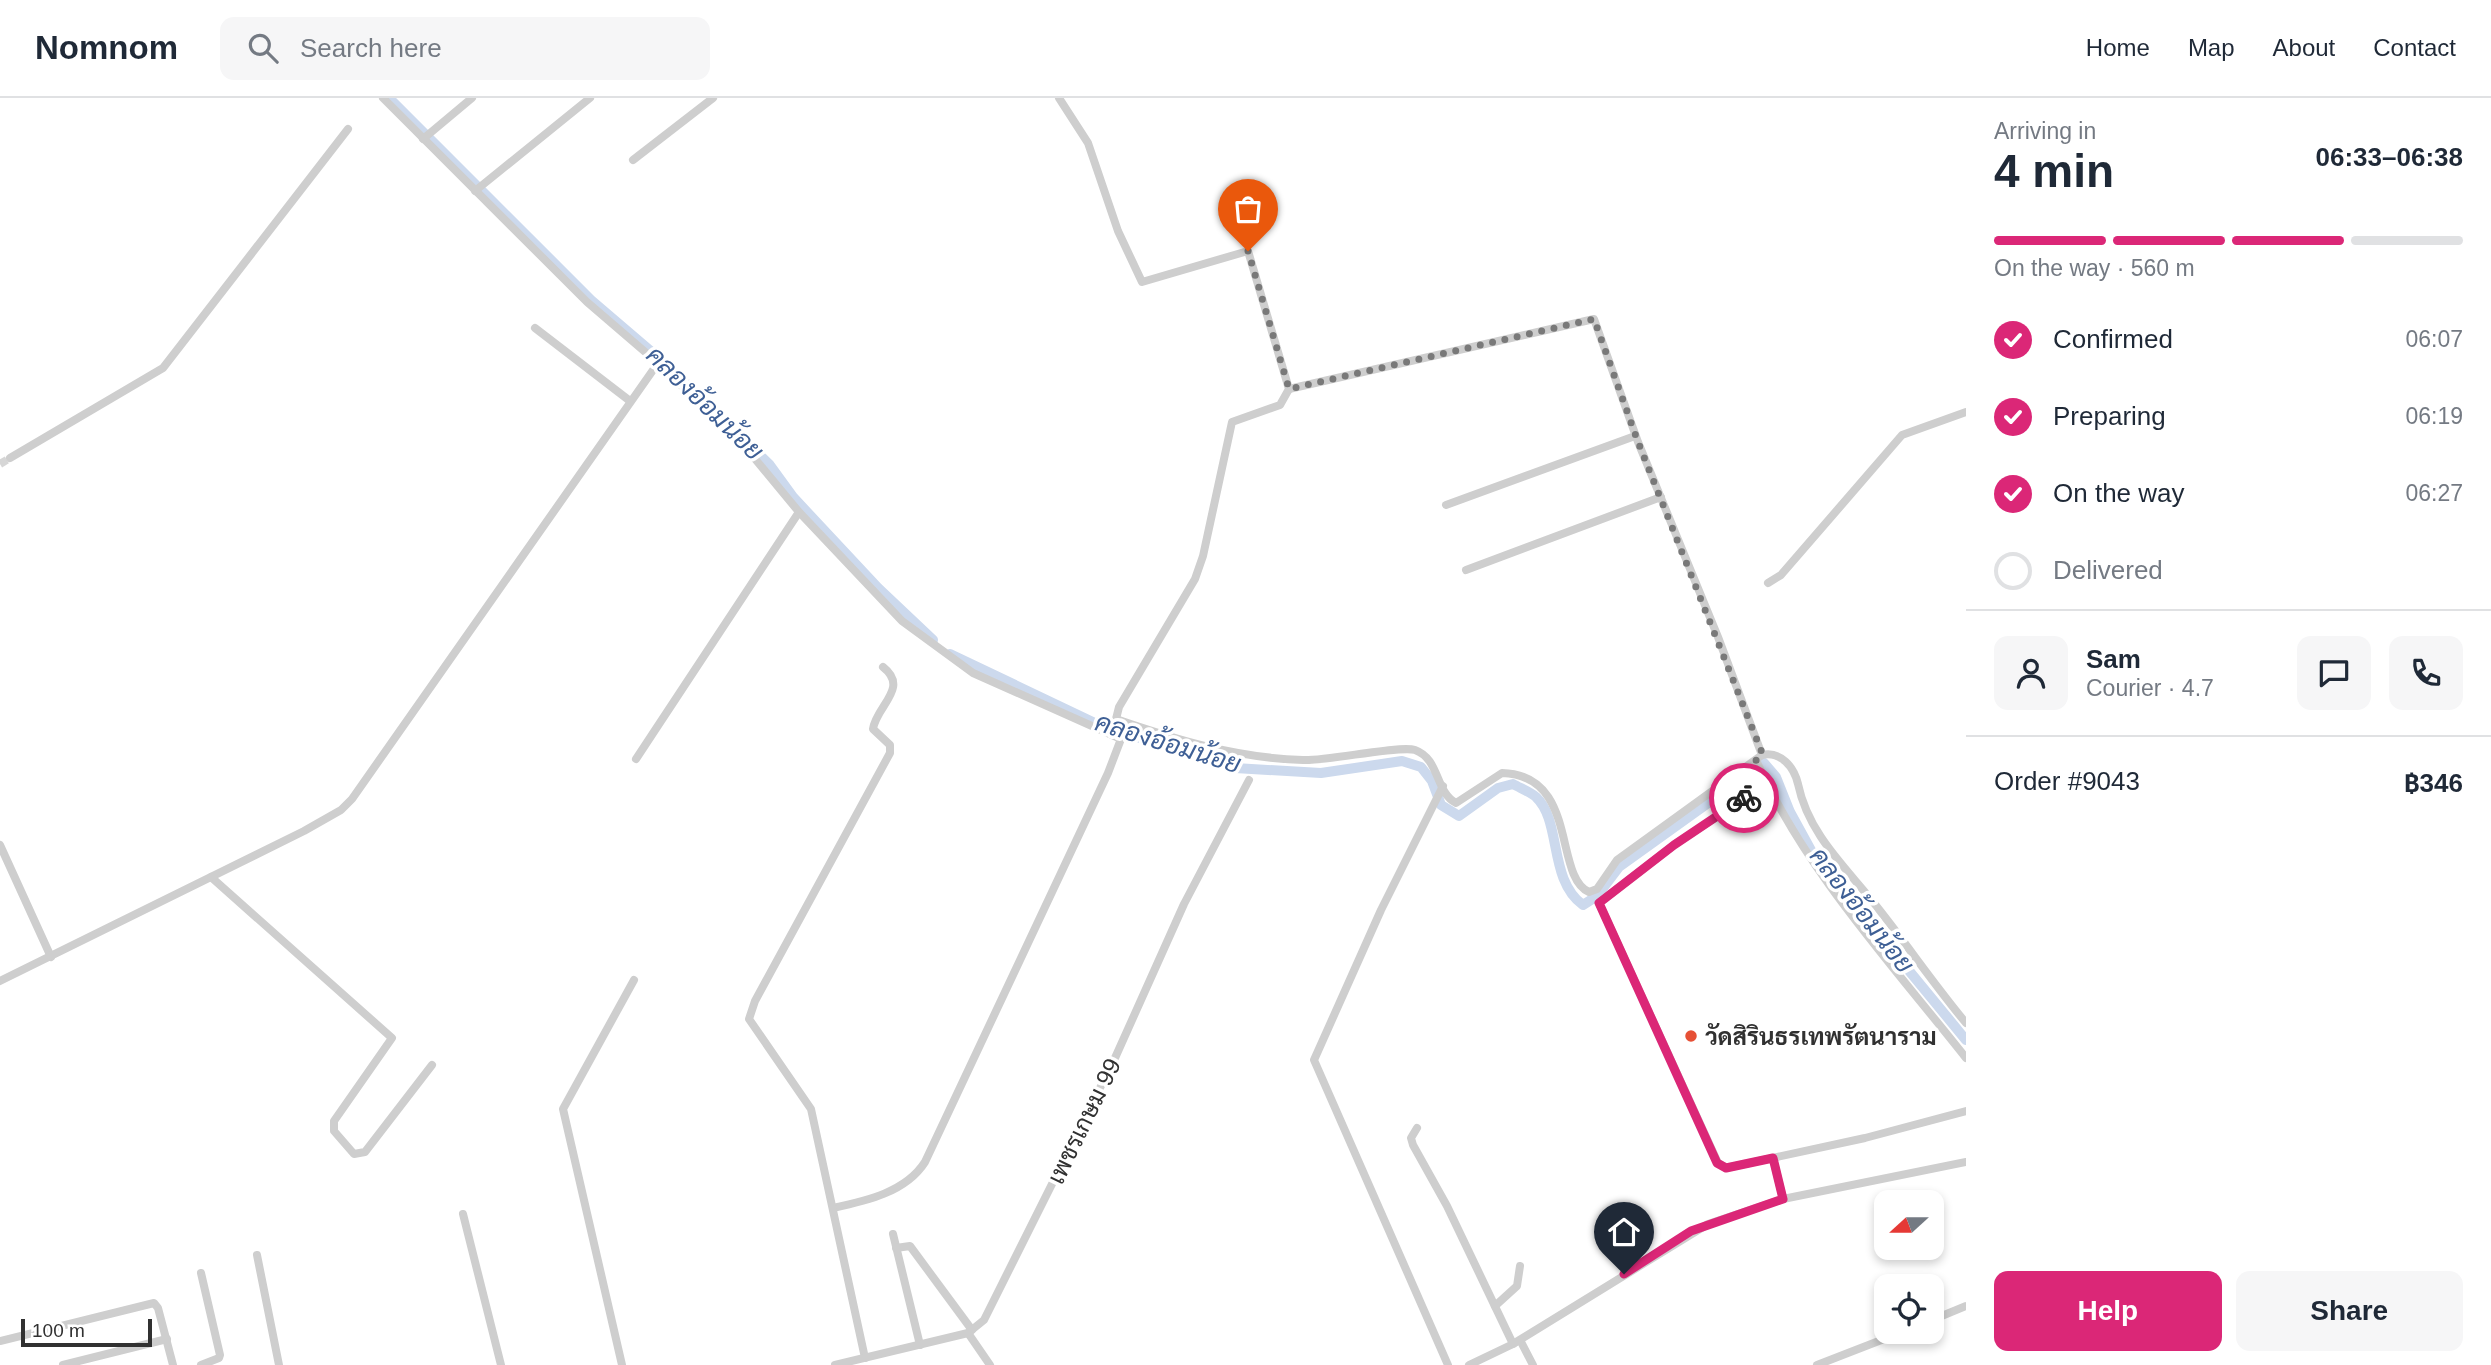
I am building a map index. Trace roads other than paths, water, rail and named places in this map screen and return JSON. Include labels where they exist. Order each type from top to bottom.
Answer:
[{"type":"street","points":[[383,98],[426,136],[587,302],[658,363],[764,468],[799,512],[902,621],[974,673],[1121,737]]},
{"type":"street","points":[[426,136],[472,98]]},
{"type":"street","points":[[478,189],[590,98]]},
{"type":"street","points":[[633,160],[713,98]]},
{"type":"street","points":[[833,1208],[872,1199],[913,1178],[925,1162],[1102,786],[1121,737],[1116,721],[1122,700],[1200,568],[1232,422],[1280,405],[1289,389],[1248,251],[1142,282],[1118,231],[1081,127],[1059,98]]},
{"type":"street","points":[[10,458],[163,368],[348,129]]},
{"type":"street","points":[[1289,389],[1594,319],[1635,436],[1763,757],[1764,781],[1775,793],[1801,847],[1825,880],[1966,1058]]},
{"type":"street","points":[[535,328],[631,401]]},
{"type":"street","points":[[0,981],[317,824],[352,799],[658,363]]},
{"type":"street","points":[[1769,583],[1781,575],[1902,435],[1966,412]]},
{"type":"street","points":[[1446,505],[1635,436]]},
{"type":"street","points":[[1466,570],[1661,497]]},
{"type":"street","points":[[636,759],[799,512]]},
{"type":"street","points":[[864,1358],[807,1099],[749,1019],[755,1002],[890,753],[890,745],[873,729],[895,686],[894,676],[883,667]]},
{"type":"street","points":[[1116,721],[1207,748],[1264,757],[1305,760],[1414,749],[1430,760],[1448,798],[1456,803],[1502,773],[1524,777],[1536,785],[1553,804],[1572,865],[1581,887],[1589,892],[1597,889],[1617,860],[1763,757]]},
{"type":"street","points":[[1763,757],[1794,773],[1802,806],[1824,844],[1966,1023]]},
{"type":"street","name":"เพชรเกษม 99","points":[[970,1331],[991,1308],[1115,1058],[1174,923],[1249,780]]},
{"type":"street","points":[[1764,781],[1599,903],[1717,1163],[1726,1168],[1865,1138],[1966,1111]]},
{"type":"street","points":[[1442,787],[1433,800],[1314,1060],[1448,1365]]},
{"type":"street","points":[[0,845],[51,957]]},
{"type":"street","points":[[211,877],[391,1036],[391,1043],[334,1121],[334,1131],[354,1154],[365,1152],[432,1065]]},
{"type":"street","points":[[622,1365],[563,1109],[634,980]]},
{"type":"street","points":[[1417,1128],[1411,1138],[1413,1145],[1447,1206],[1495,1306],[1533,1365]]},
{"type":"street","points":[[1773,1158],[1783,1199]]},
{"type":"street","points":[[1469,1365],[1517,1342],[1691,1231],[1783,1199],[1966,1162]]},
{"type":"street","points":[[463,1214],[501,1365]]},
{"type":"street","points":[[893,1234],[920,1345]]},
{"type":"street","points":[[896,1248],[910,1246],[970,1331],[990,1365]]},
{"type":"street","points":[[257,1255],[279,1365]]},
{"type":"street","points":[[1495,1306],[1517,1286],[1520,1266]]},
{"type":"street","points":[[201,1273],[220,1355],[219,1359],[201,1365]]},
{"type":"street","points":[[0,1341],[154,1303],[158,1308],[173,1365]]},
{"type":"street","points":[[1944,1315],[1966,1306]]},
{"type":"street","points":[[835,1365],[970,1331]]},
{"type":"street","points":[[63,1365],[167,1339]]},
{"type":"street","points":[[1817,1365],[1874,1343]]},
{"type":"waterway","name":"คลองอ้อมน้อย","points":[[389,98],[591,300],[667,365],[769,464],[793,497],[878,588],[933,640]]},
{"type":"waterway","name":"คลองอ้อมน้อย","points":[[950,654],[1099,725],[1235,768],[1321,773],[1402,761],[1421,767],[1432,781],[1441,805],[1459,816],[1498,788],[1513,784],[1536,797],[1544,808],[1565,881],[1572,894],[1583,905],[1597,896],[1619,867],[1764,763],[1776,777],[1790,812],[1813,854],[1966,1040]]},
{"type":"tunnel","points":[[0,464],[10,458]]},
{"type":"place","name":"วัดสิรินธรเทพรัตนาราม","points":[[1691,1036]]}]
